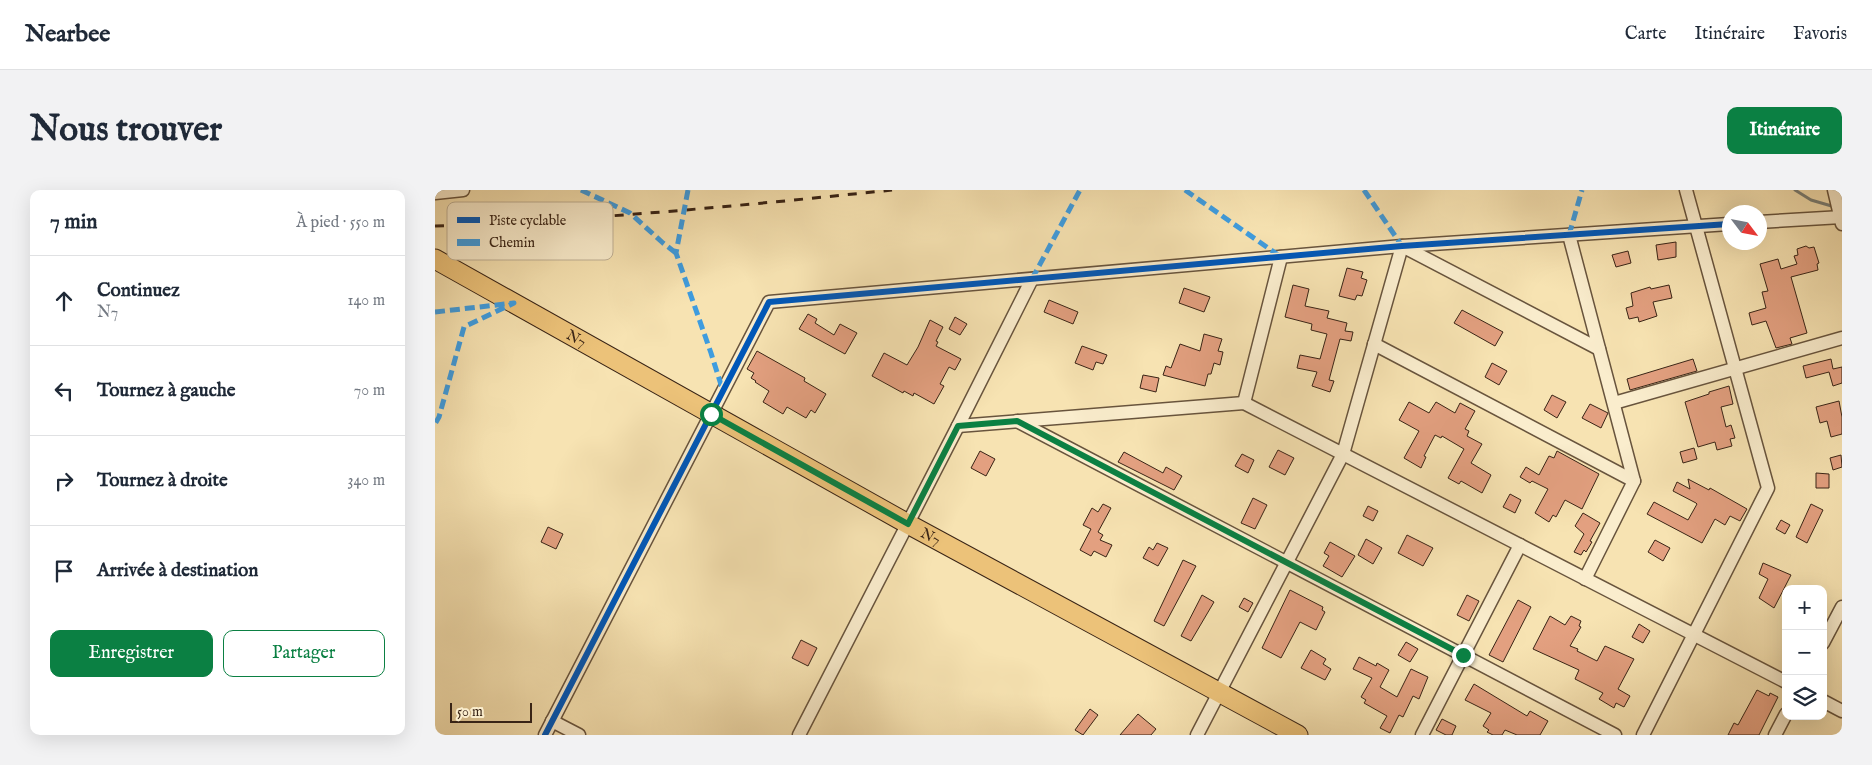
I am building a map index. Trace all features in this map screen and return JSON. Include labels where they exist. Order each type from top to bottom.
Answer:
[{"type":"main road","name":"N7","points":[[435,258],[908,524],[1298,735]]},
{"type":"street","points":[[435,192],[463,190]]},
{"type":"street","points":[[1643,735],[1768,488],[1686,190]]},
{"type":"street","points":[[1767,222],[1841,219],[1834,190]]},
{"type":"street","points":[[545,735],[769,302],[1402,246],[1722,224]]},
{"type":"street","points":[[1569,235],[1634,481],[1585,579]]},
{"type":"street","points":[[1197,735],[1343,454],[1402,246]]},
{"type":"street","points":[[1402,246],[1599,349]]},
{"type":"street","points":[[1244,403],[1281,257]]},
{"type":"street","points":[[799,735],[958,426],[1031,279]]},
{"type":"street","points":[[1614,403],[1842,338]]},
{"type":"street","points":[[1374,344],[1634,481]]},
{"type":"street","points":[[958,426],[1244,403],[1782,680]]},
{"type":"street","points":[[1017,421],[1615,735]]},
{"type":"street","points":[[1422,735],[1520,545]]},
{"type":"street","points":[[1827,635],[1842,607]]},
{"type":"street","points":[[1827,703],[1842,711]]},
{"type":"street","points":[[1775,735],[1783,720]]},
{"type":"street","points":[[552,721],[579,735]]},
{"type":"building","points":[[1676,242],[1676,257],[1658,260],[1656,245]]},
{"type":"building","points":[[1806,246],[1809,248],[1814,247],[1819,263],[1817,264],[1818,270],[1791,277],[1807,333],[1790,338],[1792,344],[1776,348],[1766,321],[1752,325],[1749,313],[1766,308],[1762,292],[1768,291],[1760,264],[1778,259],[1781,269],[1797,264],[1794,256],[1798,255],[1797,249]]},
{"type":"building","points":[[1628,251],[1631,263],[1616,267],[1612,255]]},
{"type":"building","points":[[1347,268],[1363,272],[1361,278],[1367,280],[1362,296],[1357,295],[1355,300],[1339,296]]},
{"type":"building","points":[[1293,285],[1309,289],[1305,306],[1329,311],[1327,318],[1347,323],[1345,331],[1353,332],[1351,341],[1340,339],[1329,380],[1334,381],[1330,392],[1312,386],[1317,372],[1297,368],[1300,355],[1320,359],[1327,334],[1311,330],[1312,324],[1285,317]]},
{"type":"building","points":[[1669,285],[1672,298],[1653,302],[1657,316],[1639,322],[1638,317],[1629,319],[1626,308],[1633,306],[1631,293],[1650,287],[1651,289]]},
{"type":"building","points":[[1184,288],[1210,297],[1204,312],[1179,303]]},
{"type":"building","points":[[1049,300],[1078,312],[1073,324],[1044,312]]},
{"type":"building","points":[[1462,310],[1503,332],[1495,346],[1454,323]]},
{"type":"building","points":[[808,314],[817,319],[815,323],[834,335],[840,324],[857,333],[845,354],[799,329]]},
{"type":"building","points":[[955,317],[967,324],[960,335],[949,329]]},
{"type":"building","points":[[930,320],[943,327],[936,341],[938,342],[936,346],[961,359],[955,370],[949,367],[940,384],[944,386],[934,404],[914,393],[913,396],[904,391],[903,393],[872,376],[884,353],[907,365],[918,347]]},
{"type":"building","points":[[1204,334],[1222,339],[1218,351],[1223,352],[1220,365],[1214,363],[1211,374],[1208,374],[1205,386],[1163,375],[1166,366],[1171,368],[1180,344],[1200,351]]},
{"type":"building","points":[[1082,346],[1107,355],[1103,364],[1096,362],[1093,370],[1075,363]]},
{"type":"building","points":[[757,351],[805,378],[804,381],[826,394],[815,413],[811,410],[806,418],[787,407],[783,414],[763,402],[769,391],[751,378],[754,373],[747,369]]},
{"type":"building","points":[[1693,359],[1697,371],[1630,390],[1627,379]]},
{"type":"building","points":[[1831,359],[1833,369],[1842,367],[1842,383],[1833,386],[1829,372],[1806,378],[1803,366]]},
{"type":"building","points":[[1492,363],[1507,371],[1499,385],[1485,377]]},
{"type":"building","points":[[1143,375],[1159,378],[1156,392],[1140,388]]},
{"type":"building","points":[[1729,386],[1733,404],[1721,407],[1726,427],[1731,425],[1735,438],[1730,439],[1732,446],[1717,450],[1715,442],[1698,447],[1685,402]]},
{"type":"building","points":[[1552,395],[1566,402],[1557,418],[1544,410]]},
{"type":"building","points":[[1839,401],[1842,417],[1842,434],[1831,437],[1827,421],[1820,423],[1816,407]]},
{"type":"building","points":[[1409,402],[1429,413],[1436,402],[1455,413],[1460,403],[1475,411],[1465,429],[1469,431],[1467,436],[1482,444],[1471,463],[1491,475],[1482,493],[1461,481],[1459,484],[1448,478],[1464,449],[1442,436],[1441,438],[1435,435],[1424,456],[1426,457],[1421,468],[1404,458],[1419,431],[1399,420]]},
{"type":"building","points":[[1590,404],[1608,413],[1601,428],[1582,418]]},
{"type":"building","points":[[1694,448],[1697,459],[1683,463],[1680,452]]},
{"type":"building","points":[[1278,450],[1294,458],[1285,475],[1269,467]]},
{"type":"building","points":[[980,451],[995,459],[986,476],[971,468]]},
{"type":"building","points":[[1557,451],[1599,474],[1582,509],[1565,500],[1556,517],[1553,515],[1549,522],[1535,513],[1548,489],[1532,481],[1530,483],[1520,477],[1526,467],[1539,475],[1549,456],[1554,458]]},
{"type":"building","points":[[1124,452],[1163,473],[1166,467],[1182,476],[1174,490],[1118,462]]},
{"type":"building","points":[[1242,454],[1254,460],[1248,473],[1235,466]]},
{"type":"building","points":[[1841,455],[1842,467],[1833,470],[1830,458]]},
{"type":"building","points":[[1816,473],[1829,474],[1829,488],[1816,488]]},
{"type":"building","points":[[1688,479],[1709,490],[1710,488],[1747,509],[1740,521],[1730,516],[1725,525],[1715,519],[1702,543],[1647,514],[1654,502],[1688,520],[1697,504],[1673,491],[1677,482],[1690,489]]},
{"type":"building","points":[[1510,494],[1521,500],[1515,513],[1503,507]]},
{"type":"building","points":[[1253,498],[1267,505],[1255,529],[1241,523]]},
{"type":"building","points":[[1103,504],[1111,508],[1098,532],[1103,535],[1100,540],[1112,545],[1106,557],[1094,551],[1091,556],[1080,550],[1091,529],[1083,525],[1092,508],[1098,512]]},
{"type":"building","points":[[1811,504],[1823,510],[1807,543],[1796,537]]},
{"type":"building","points":[[1368,506],[1378,511],[1373,521],[1363,516]]},
{"type":"building","points":[[1583,513],[1600,523],[1590,541],[1592,542],[1586,552],[1584,550],[1581,555],[1574,552],[1584,534],[1575,526]]},
{"type":"building","points":[[1781,520],[1790,525],[1785,534],[1776,529]]},
{"type":"building","points":[[548,527],[563,534],[556,549],[541,542]]},
{"type":"building","points":[[1407,535],[1433,548],[1423,566],[1398,553]]},
{"type":"building","points":[[1366,539],[1382,548],[1373,564],[1358,555]]},
{"type":"building","points":[[1655,540],[1670,548],[1663,561],[1648,552]]},
{"type":"building","points":[[1330,542],[1355,556],[1342,577],[1323,566],[1329,556],[1324,553]]},
{"type":"building","points":[[1157,543],[1168,548],[1158,566],[1143,558],[1149,547],[1153,550]]},
{"type":"building","points":[[1183,560],[1196,566],[1164,626],[1154,621]]},
{"type":"building","points":[[1763,563],[1791,575],[1786,585],[1782,585],[1782,592],[1774,608],[1759,598],[1768,579],[1759,574]]},
{"type":"building","points":[[1290,590],[1323,607],[1322,610],[1325,612],[1316,630],[1300,622],[1281,658],[1262,648]]},
{"type":"building","points":[[1202,595],[1214,602],[1191,641],[1181,636]]},
{"type":"building","points":[[1467,595],[1479,601],[1469,621],[1457,615]]},
{"type":"building","points":[[1244,598],[1253,603],[1248,612],[1239,607]]},
{"type":"building","points":[[1518,600],[1531,607],[1503,662],[1489,655]]},
{"type":"building","points":[[1550,616],[1565,625],[1571,616],[1581,621],[1579,626],[1581,627],[1570,646],[1578,649],[1577,651],[1597,661],[1605,646],[1634,659],[1618,689],[1630,696],[1624,707],[1616,703],[1614,708],[1599,699],[1603,693],[1575,679],[1579,670],[1533,649]]},
{"type":"building","points":[[1639,624],[1650,631],[1643,643],[1632,637]]},
{"type":"building","points":[[801,640],[817,648],[808,666],[792,658]]},
{"type":"building","points":[[1406,642],[1418,649],[1410,662],[1398,655]]},
{"type":"building","points":[[1311,650],[1326,659],[1323,664],[1331,669],[1325,680],[1301,668]]},
{"type":"building","points":[[1359,657],[1376,666],[1377,663],[1389,670],[1380,687],[1397,697],[1411,669],[1428,677],[1419,699],[1413,696],[1403,717],[1399,715],[1390,733],[1380,728],[1387,716],[1364,703],[1366,700],[1361,697],[1372,678],[1353,669]]},
{"type":"building","points":[[1474,684],[1527,716],[1530,711],[1548,721],[1540,735],[1517,735],[1505,730],[1502,735],[1493,735],[1487,732],[1489,730],[1483,726],[1491,713],[1465,700]]},
{"type":"building","points":[[1757,690],[1769,696],[1770,693],[1778,697],[1759,735],[1728,735],[1734,723],[1738,725]]},
{"type":"building","points":[[1090,709],[1098,715],[1083,735],[1075,730]]},
{"type":"building","points":[[1138,714],[1156,729],[1151,735],[1120,735]]},
{"type":"building","points":[[1442,719],[1456,726],[1452,735],[1446,735],[1436,730]]},
{"type":"waterway","points":[[1795,190],[1811,200],[1835,207]]},
{"type":"railway","points":[[613,216],[778,202],[892,190]]},
{"type":"railway","points":[[435,226],[447,225]]},
{"type":"marked path","points":[[581,190],[607,202]]},
{"type":"marked path","points":[[688,190],[676,253],[723,391]]},
{"type":"marked path","points":[[1032,279],[1080,190]]},
{"type":"marked path","points":[[1185,190],[1281,257]]},
{"type":"marked path","points":[[1364,190],[1402,246]]},
{"type":"marked path","points":[[1569,235],[1582,190]]},
{"type":"marked path","points":[[613,205],[630,213],[676,253]]},
{"type":"marked path","points":[[435,312],[514,303],[464,327],[439,417],[435,424]]},
{"type":"cycle path","points":[[545,735],[769,302],[1402,246],[1722,224]]},
{"type":"route","points":[[711,414],[908,524],[958,426],[1017,421],[1463,655]]}]
